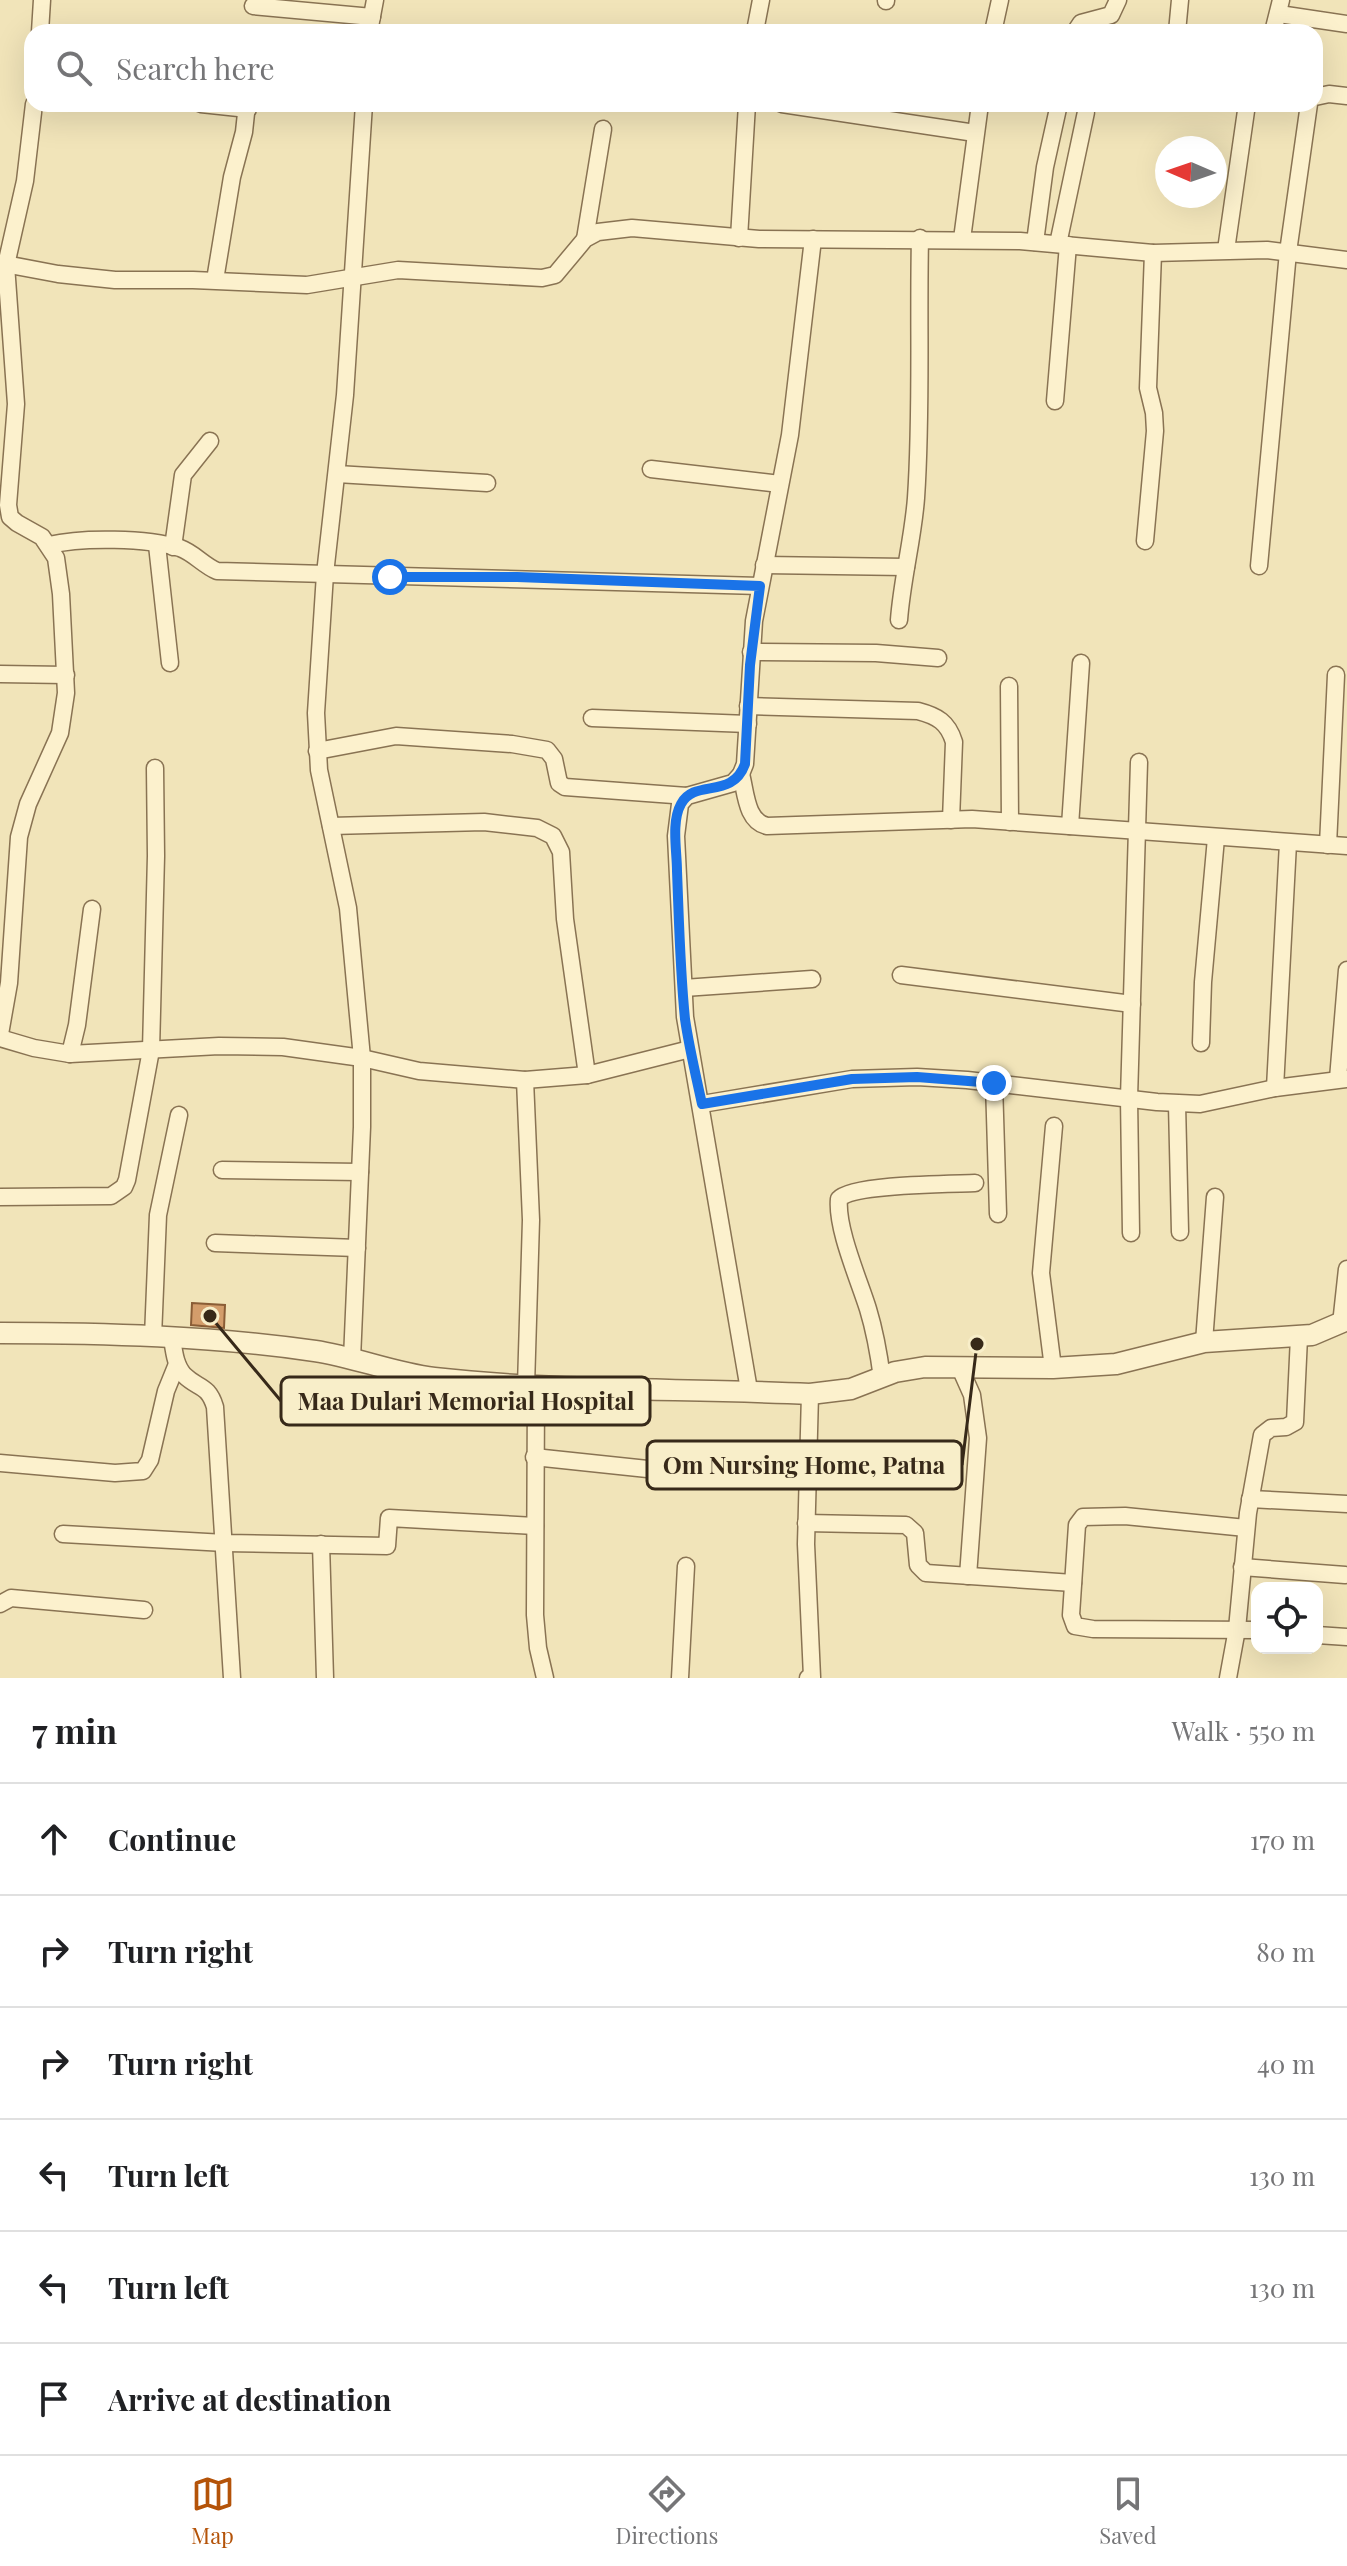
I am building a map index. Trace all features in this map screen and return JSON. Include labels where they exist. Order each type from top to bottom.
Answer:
[{"type":"street","points":[[40,24],[42,0]]},
{"type":"street","points":[[756,24],[761,0]]},
{"type":"street","points":[[995,24],[1000,0]]},
{"type":"street","points":[[1080,24],[1111,15],[1118,0]]},
{"type":"street","points":[[1178,24],[1180,0]]},
{"type":"street","points":[[253,6],[372,16]]},
{"type":"street","points":[[1280,7],[1347,24]]},
{"type":"street","points":[[1323,95],[1347,96]]},
{"type":"street","points":[[33,112],[25,181],[3,264],[16,404],[8,505],[10,517],[42,537],[49,545],[60,574],[66,675],[63,721],[23,819],[7,897],[9,983],[0,1036],[34,1048],[70,1054],[254,1046],[310,1050],[419,1071],[525,1080],[587,1075],[690,1049]]},
{"type":"street","points":[[215,280],[247,112]]},
{"type":"street","points":[[352,1359],[362,1058],[348,908],[317,751],[316,713],[325,574],[345,395],[363,112]]},
{"type":"street","points":[[739,238],[747,112]]},
{"type":"street","points":[[835,112],[975,133]]},
{"type":"street","points":[[962,239],[979,112]]},
{"type":"street","points":[[1035,242],[1045,167],[1057,112]]},
{"type":"street","points":[[1055,401],[1063,244],[1086,112]]},
{"type":"street","points":[[1226,250],[1246,112]]},
{"type":"street","points":[[1259,566],[1288,252],[1308,112]]},
{"type":"street","points":[[585,239],[603,129]]},
{"type":"street","points":[[3,264],[115,280],[215,280],[307,285],[398,270],[542,278],[555,275],[585,239],[598,232],[632,228],[739,238],[962,239],[1153,253],[1226,250],[1288,252],[1347,260]]},
{"type":"street","points":[[899,620],[913,535],[920,429],[920,238]]},
{"type":"street","points":[[813,239],[797,387],[760,586],[751,652],[747,747],[741,774],[751,816],[758,824],[951,820],[1010,822],[1347,846]]},
{"type":"street","points":[[1145,541],[1155,431],[1148,378],[1153,253]]},
{"type":"street","points":[[170,663],[165,546],[183,475],[210,441]]},
{"type":"street","points":[[651,469],[780,484]]},
{"type":"street","points":[[337,474],[487,483]]},
{"type":"street","points":[[49,545],[81,540],[165,546],[189,553],[217,571],[760,586]]},
{"type":"street","points":[[764,565],[906,567]]},
{"type":"street","points":[[751,652],[876,653],[938,658]]},
{"type":"street","points":[[1070,826],[1081,663]]},
{"type":"street","points":[[0,674],[66,675]]},
{"type":"street","points":[[1328,845],[1336,675]]},
{"type":"street","points":[[1009,686],[1010,822]]},
{"type":"street","points":[[592,718],[918,711],[941,719],[951,730],[954,742],[951,820]]},
{"type":"street","points":[[317,751],[396,736],[512,744],[535,747],[551,754],[559,783],[565,787],[687,796],[733,783],[741,774]]},
{"type":"street","points":[[1131,1233],[1129,1098],[1139,762]]},
{"type":"street","points":[[0,1197],[100,1197],[119,1193],[127,1180],[151,1050],[155,768]]},
{"type":"street","points":[[687,796],[680,804],[676,836],[690,1049],[702,1104],[749,1390]]},
{"type":"street","points":[[331,826],[484,822],[537,828],[553,836],[561,852],[565,919],[587,1075]]},
{"type":"street","points":[[1201,1043],[1205,955],[1216,838]]},
{"type":"street","points":[[1275,1088],[1288,843]]},
{"type":"street","points":[[70,1054],[80,1005],[92,909]]},
{"type":"street","points":[[702,1104],[852,1079],[917,1077],[1177,1104],[1223,1101],[1275,1088],[1343,1079],[1347,970]]},
{"type":"street","points":[[901,975],[1132,1004]]},
{"type":"street","points":[[684,988],[812,979]]},
{"type":"street","points":[[525,1080],[531,1220],[535,1615],[545,1678]]},
{"type":"street","points":[[994,1083],[998,1214]]},
{"type":"street","points":[[1177,1104],[1180,1232]]},
{"type":"street","points":[[179,1115],[158,1215],[163,1338],[184,1376],[207,1390],[215,1407],[232,1678]]},
{"type":"street","points":[[1053,1368],[1041,1273],[1054,1126]]},
{"type":"street","points":[[222,1170],[360,1172]]},
{"type":"street","points":[[882,1378],[875,1337],[839,1211],[839,1199],[850,1192],[868,1189],[975,1183]]},
{"type":"street","points":[[1204,1342],[1215,1197]]},
{"type":"street","points":[[215,1243],[357,1248]]},
{"type":"street","points":[[0,1333],[163,1338],[277,1346],[352,1359],[404,1373],[531,1386],[810,1394],[851,1389],[911,1368],[1053,1368],[1116,1364],[1204,1342],[1299,1337],[1326,1331],[1344,1322],[1347,1269]]},
{"type":"street","points":[[1228,1678],[1237,1629],[1250,1499],[1265,1431],[1292,1426],[1295,1422],[1299,1337]]},
{"type":"street","points":[[0,1463],[115,1473],[143,1471],[150,1460],[166,1391],[177,1364]]},
{"type":"street","points":[[960,1368],[972,1395],[978,1438],[968,1576]]},
{"type":"street","points":[[808,1678],[812,1677],[806,1523],[810,1394]]},
{"type":"street","points":[[534,1457],[657,1470]]},
{"type":"street","points":[[1250,1499],[1347,1504]]},
{"type":"street","points":[[1246,1528],[1125,1516],[1083,1517],[1077,1525],[1072,1621],[1081,1628],[1251,1630]]},
{"type":"street","points":[[63,1534],[225,1543],[387,1546],[389,1518],[535,1526]]},
{"type":"street","points":[[806,1523],[906,1525],[915,1533],[921,1570],[926,1573],[1073,1583]]},
{"type":"street","points":[[321,1544],[325,1678]]},
{"type":"street","points":[[680,1678],[686,1566]]},
{"type":"street","points":[[1242,1567],[1345,1575]]},
{"type":"street","points":[[0,1604],[11,1598],[144,1610]]},
{"type":"street","points":[[1323,1635],[1347,1637]]},
{"type":"building","points":[[192,1303],[225,1305],[224,1328],[191,1325]]},
{"type":"place","name":"Maa Dulari Memorial Hospital","points":[[210,1316]]},
{"type":"place","name":"Om Nursing Home, Patna","points":[[977,1344]]},
{"type":"route","points":[[390,577],[517,577],[760,586],[750,665],[745,764],[733,783],[687,796],[680,804],[677,817],[685,1017],[702,1104],[852,1079],[917,1077],[994,1083]]}]
